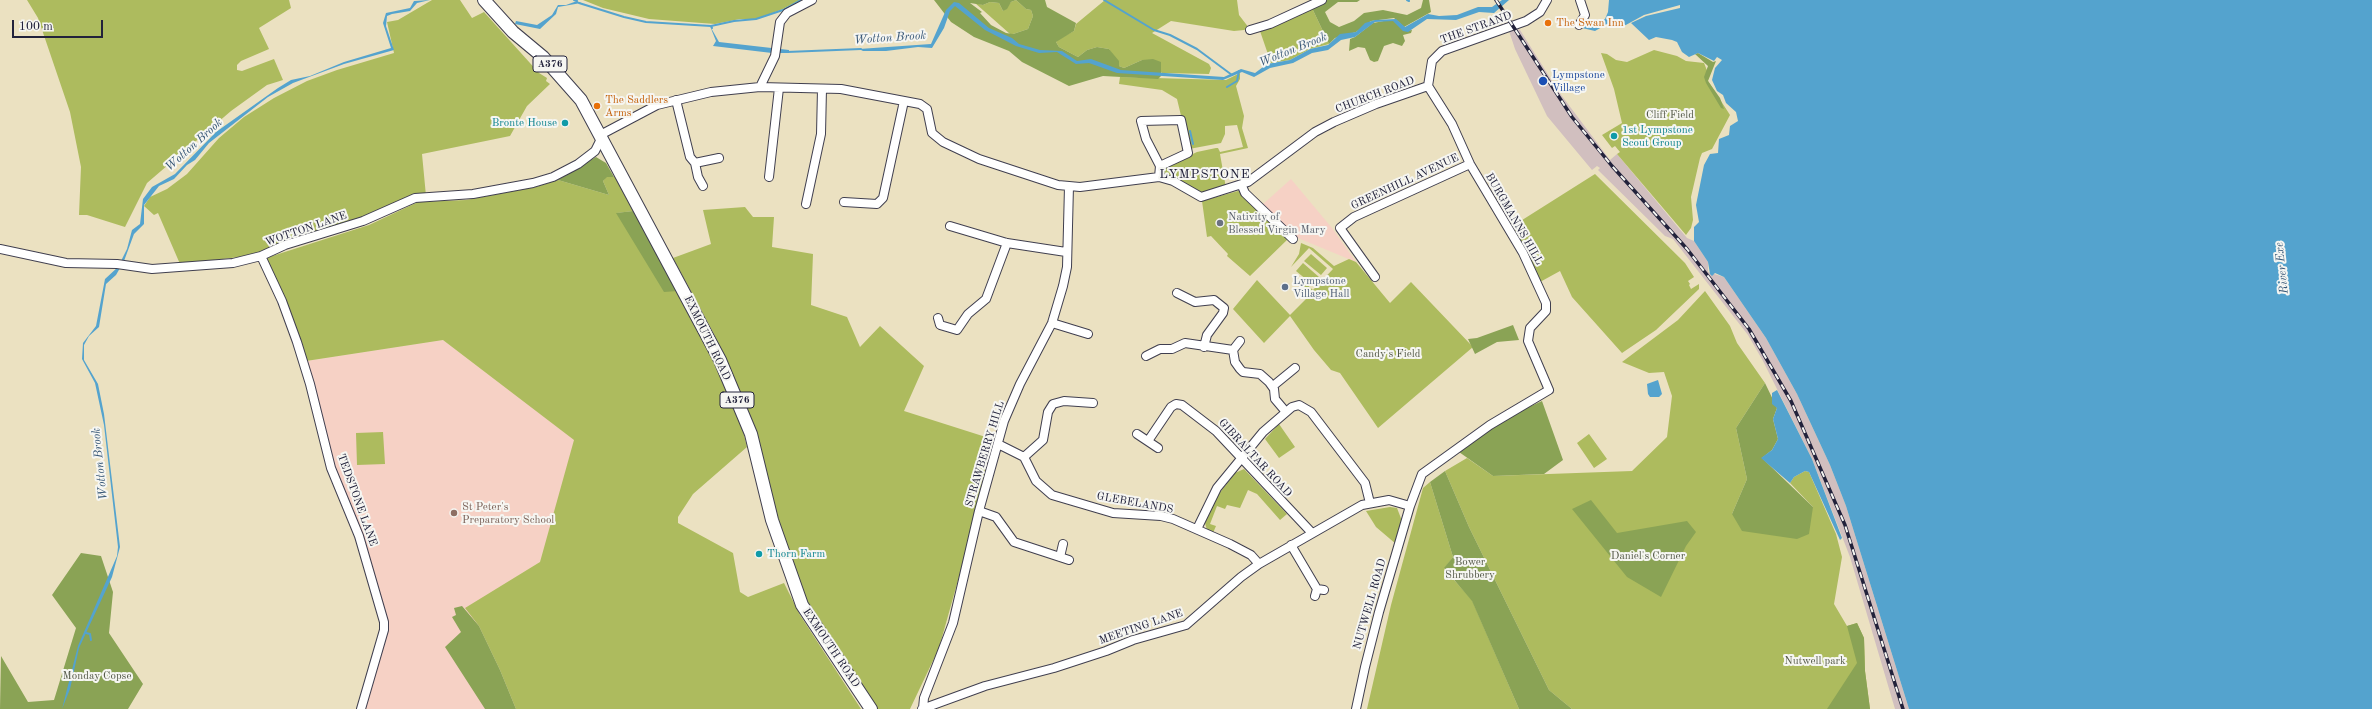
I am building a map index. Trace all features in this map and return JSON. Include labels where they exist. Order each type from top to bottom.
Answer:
[{"type":"highway","name":"EXMOUTH ROAD","points":[[484,0],[513,32],[543,57],[581,100],[600,140],[720,360],[751,434],[772,520],[802,605],[871,709]]},
{"type":"street","points":[[760,86],[775,56],[779,26],[783,17],[812,0]]},
{"type":"street","points":[[1250,30],[1270,24],[1322,0]]},
{"type":"street","name":"THE STRAND","points":[[1428,86],[1432,61],[1442,51],[1526,21],[1540,12],[1547,0]]},
{"type":"street","points":[[1580,0],[1585,15],[1581,22]]},
{"type":"street","name":"WOTTON LANE","points":[[0,249],[66,263],[176,268],[233,263],[261,256],[286,245],[363,221],[415,198],[494,191],[553,177],[578,164],[595,151],[604,133],[635,115],[657,105],[736,88],[760,86],[860,92],[920,104],[927,109],[932,133],[943,142],[979,159],[1058,185],[1069,186]]},
{"type":"street","name":"BURGMANNS HILL","points":[[1410,506],[1424,471],[1490,425],[1549,390],[1528,342],[1530,328],[1546,311],[1546,303],[1523,253],[1470,164],[1452,124],[1428,86]]},
{"type":"street","name":"CHURCH ROAD","points":[[1159,176],[1173,181],[1201,197],[1242,186],[1319,130],[1376,104],[1428,86]]},
{"type":"street","points":[[770,177],[779,88]]},
{"type":"street","points":[[806,204],[821,134],[822,89]]},
{"type":"street","points":[[676,100],[690,158],[695,163],[698,177],[703,186]]},
{"type":"street","points":[[844,202],[878,204],[884,198],[904,101]]},
{"type":"street","points":[[1069,186],[1080,187],[1159,176],[1160,166],[1146,139],[1141,121],[1181,120],[1188,151],[1186,155],[1160,166]]},
{"type":"street","points":[[695,163],[719,158]]},
{"type":"street","name":"GREENHILL AVENUE","points":[[1375,277],[1340,228],[1354,217],[1470,164]]},
{"type":"street","name":"STRAWBERRY HILL","points":[[923,708],[924,698],[953,623],[966,575],[979,511],[1004,420],[1014,395],[1052,322],[1064,282],[1069,186]]},
{"type":"street","points":[[1242,186],[1245,193],[1293,239]]},
{"type":"street","points":[[950,226],[1007,243],[1066,252]]},
{"type":"street","points":[[938,318],[940,325],[957,330],[968,314],[986,299],[1007,243]]},
{"type":"street","name":"TEDSTONE LANE","points":[[261,256],[282,301],[297,342],[310,384],[331,468],[359,536],[384,622],[384,630],[361,709]]},
{"type":"street","points":[[1177,293],[1195,302],[1214,300],[1224,308],[1224,313],[1207,336],[1204,347]]},
{"type":"street","points":[[1052,322],[1088,334]]},
{"type":"street","points":[[1240,341],[1233,350],[1235,362],[1243,372],[1260,374],[1273,386],[1275,398],[1286,412]]},
{"type":"street","points":[[1146,356],[1160,349],[1172,349],[1185,343],[1204,347],[1233,350]]},
{"type":"street","points":[[1273,386],[1295,368]]},
{"type":"street","points":[[998,444],[1024,457],[1043,440],[1048,412],[1053,404],[1064,401],[1093,403]]},
{"type":"street","name":"GIBRALTAR ROAD","points":[[1148,441],[1171,407],[1182,405],[1216,431],[1273,494],[1312,533]]},
{"type":"street","points":[[1197,529],[1212,496],[1263,432],[1286,412],[1299,405],[1312,412],[1365,483],[1370,503]]},
{"type":"street","points":[[1137,434],[1158,448]]},
{"type":"street","name":"GLEBELANDS","points":[[1024,457],[1036,481],[1052,495],[1113,513],[1161,516],[1197,529],[1252,555],[1259,564]]},
{"type":"street","name":"MEETING LANE","points":[[923,708],[984,686],[1054,668],[1106,651],[1133,640],[1189,624],[1241,577],[1259,564],[1362,505],[1389,500],[1410,506]]},
{"type":"street","name":"NUTWELL ROAD","points":[[1356,709],[1364,667],[1410,506]]},
{"type":"street","points":[[979,511],[996,517],[1014,542],[1069,560]]},
{"type":"street","points":[[1060,557],[1063,544]]},
{"type":"street","points":[[1291,545],[1319,592]]},
{"type":"shaded area","points":[[1515,28],[1520,30],[1559,92],[1610,160],[1617,154],[1687,238],[1694,241],[1708,262],[1708,272],[1724,277],[1766,338],[1797,394],[1830,465],[1846,506],[1909,709],[1895,709],[1850,557],[1812,459],[1763,361],[1748,335],[1673,239],[1665,236],[1598,170],[1600,168],[1597,166],[1592,170],[1547,116],[1515,49],[1509,31]]},
{"type":"shaded area","points":[[1291,179],[1332,228],[1356,262],[1293,236],[1262,205]]},
{"type":"shaded area","name":"St Peter's Preparatory School","points":[[443,340],[575,440],[540,562],[466,608],[479,626],[516,709],[364,709],[387,629],[362,533],[333,466],[306,361]]},
{"type":"green space","points":[[27,0],[289,0],[291,8],[259,28],[269,49],[241,61],[237,65],[237,70],[242,71],[274,59],[283,80],[267,85],[231,111],[147,183],[125,227],[87,215],[79,215],[81,167],[70,112],[38,18]]},
{"type":"green space","points":[[432,0],[460,0],[472,18],[484,12],[539,73],[547,78],[546,81],[550,84],[527,106],[510,136],[422,154],[426,196],[398,201],[355,220],[248,256],[180,264],[158,213],[154,215],[144,206],[150,197],[167,189],[187,174],[219,138],[244,117],[274,98],[307,81],[337,70],[394,53],[387,22],[398,20]]},
{"type":"green space","points":[[583,0],[800,0],[783,9],[756,19],[740,19],[715,24],[649,19],[603,8]]},
{"type":"green space","points":[[934,0],[1016,0],[1045,0],[1047,7],[1076,23],[1074,31],[1056,42],[1059,47],[1078,57],[1087,50],[1097,47],[1109,49],[1119,61],[1119,66],[1124,68],[1142,60],[1153,59],[1161,62],[1161,76],[1158,79],[1103,76],[1069,86],[1022,62],[1009,51],[974,37],[951,22]],"holes":[[[1016,0],[1026,9],[1031,10],[1033,16],[1028,29],[1013,34],[1006,33],[991,25],[980,13],[982,12],[970,3],[983,5],[990,2],[999,3],[1003,11],[1007,9],[1011,2]]]},
{"type":"green space","points":[[1016,0],[1026,9],[1031,10],[1033,16],[1028,29],[1013,34],[1010,34],[975,3],[983,5],[990,2],[999,3],[1003,11],[1011,2]]},
{"type":"green space","points":[[1105,0],[1237,0],[1239,15],[1249,28],[1234,31],[1171,21],[1152,33],[1209,64],[1211,68],[1209,74],[1162,73],[1142,60],[1124,68],[1119,66],[1109,49],[1097,47],[1087,50],[1078,57],[1059,47],[1056,42],[1057,40],[1074,31],[1076,24]]},
{"type":"green space","points":[[1326,0],[1360,0],[1357,2],[1338,2],[1325,12],[1330,22],[1339,27],[1354,21],[1364,13],[1383,10],[1407,15],[1421,8],[1423,0],[1429,0],[1431,12],[1404,27],[1394,18],[1371,21],[1356,32],[1335,38],[1329,44],[1312,8]]},
{"type":"green space","points":[[1312,8],[1329,44],[1310,49],[1290,60],[1271,63],[1260,31]]},
{"type":"green space","points":[[1389,20],[1395,21],[1404,31],[1412,30],[1411,33],[1403,35],[1405,41],[1402,46],[1393,43],[1384,46],[1378,61],[1374,62],[1370,60],[1365,48],[1358,47],[1349,51],[1350,39],[1355,37],[1373,23]]},
{"type":"green space","name":"Cliff Field","points":[[1654,50],[1677,56],[1686,61],[1704,63],[1708,73],[1708,81],[1730,115],[1712,149],[1702,153],[1700,158],[1691,197],[1693,220],[1691,228],[1686,235],[1617,154],[1620,152],[1615,146],[1612,148],[1602,135],[1622,123],[1614,89],[1601,53],[1607,54],[1616,60],[1627,62]]},
{"type":"green space","points":[[1698,53],[1713,62],[1716,61],[1708,81],[1720,98],[1724,109],[1721,108],[1706,83],[1704,77],[1708,66],[1695,54]]},
{"type":"green space","points":[[1240,73],[1240,79],[1236,86],[1244,116],[1242,128],[1248,148],[1220,154],[1226,188],[1201,194],[1164,175],[1163,168],[1197,152],[1218,148],[1220,152],[1243,147],[1237,125],[1225,126],[1225,134],[1221,143],[1189,149],[1177,99],[1162,90],[1119,84],[1120,77],[1226,80]]},
{"type":"green space","points":[[596,157],[606,163],[614,177],[607,177],[603,181],[609,195],[558,180]]},
{"type":"green space","points":[[1595,174],[1685,263],[1694,277],[1688,281],[1691,289],[1699,284],[1699,289],[1656,330],[1622,353],[1572,297],[1560,271],[1540,282],[1513,229],[1519,222]]},
{"type":"green space","points":[[606,177],[615,177],[633,211],[617,213],[678,291],[708,342],[740,419],[747,447],[693,494],[678,517],[678,523],[733,553],[740,592],[748,597],[784,583],[800,615],[861,709],[516,709],[500,670],[479,626],[465,608],[540,562],[574,440],[443,340],[306,361],[266,258],[369,225],[418,202],[466,200],[536,187],[558,180],[609,195],[603,181]]},
{"type":"green space","points":[[1238,191],[1242,192],[1289,238],[1250,276],[1227,256],[1228,254],[1211,236],[1207,237],[1202,201]]},
{"type":"green space","points":[[745,207],[753,217],[774,217],[772,247],[813,254],[811,305],[847,317],[860,347],[880,326],[924,366],[904,411],[992,439],[962,566],[939,648],[910,709],[877,709],[808,606],[773,504],[735,381],[714,334],[673,258],[711,244],[703,210]]},
{"type":"green space","points":[[633,211],[678,291],[664,292],[616,213]]},
{"type":"green space","name":"Candy's Field","points":[[1301,243],[1313,248],[1334,266],[1349,259],[1356,262],[1390,303],[1411,282],[1473,347],[1378,428],[1340,373],[1331,370],[1314,350],[1290,316],[1264,343],[1233,309],[1257,280],[1290,315],[1310,295],[1301,283],[1303,281],[1313,290],[1333,269],[1309,248],[1291,267],[1299,254]]},
{"type":"green space","points":[[1311,254],[1327,268],[1321,275],[1304,261]]},
{"type":"green space","points":[[1303,263],[1319,277],[1313,285],[1296,271]]},
{"type":"green space","name":"Nutwell park","points":[[1705,291],[1730,326],[1737,343],[1765,383],[1736,428],[1747,479],[1732,514],[1813,507],[1790,483],[1794,477],[1805,471],[1809,472],[1836,534],[1842,557],[1834,604],[1847,626],[1857,623],[1864,638],[1865,671],[1870,709],[1572,709],[1549,690],[1469,527],[1445,471],[1467,458],[1493,476],[1632,471],[1667,437],[1672,396],[1664,372],[1649,373],[1622,362],[1678,320]]},
{"type":"green space","points":[[1513,325],[1519,340],[1497,342],[1475,354],[1468,339],[1477,338]]},
{"type":"green space","points":[[1765,383],[1777,408],[1773,419],[1778,439],[1772,450],[1762,458],[1813,507],[1809,534],[1797,539],[1742,531],[1732,514],[1747,479],[1736,428]]},
{"type":"green space","points":[[1542,401],[1563,460],[1544,474],[1493,476],[1459,452],[1488,426]]},
{"type":"green space","points":[[1279,424],[1295,447],[1279,458],[1265,439]]},
{"type":"green space","points":[[383,432],[385,464],[357,465],[356,433]]},
{"type":"green space","points":[[1589,434],[1607,459],[1594,468],[1577,443]]},
{"type":"green space","points":[[1244,469],[1287,514],[1280,520],[1257,494],[1248,490],[1240,508],[1227,505],[1225,509],[1217,506],[1210,524],[1216,526],[1213,533],[1207,530],[1205,523],[1218,495],[1235,473]]},
{"type":"green space","name":"Bower Shrubbery","points":[[1445,471],[1469,527],[1549,690],[1572,709],[1519,709],[1472,601],[1444,568],[1453,557],[1430,482]]},
{"type":"green space","points":[[1430,482],[1453,557],[1444,569],[1472,600],[1519,709],[1367,709],[1391,605],[1423,488]]},
{"type":"green space","name":"Daniel's Corner","points":[[1591,500],[1617,533],[1687,521],[1696,532],[1686,546],[1661,597],[1627,577],[1572,509]]},
{"type":"green space","points":[[1390,507],[1397,508],[1402,521],[1396,544],[1376,527],[1366,511]]},
{"type":"green space","name":"Monday Copse","points":[[81,553],[101,556],[113,592],[109,633],[143,684],[128,709],[0,709],[1,656],[28,702],[54,700],[76,628],[52,595]]},
{"type":"green space","points":[[462,606],[479,626],[500,670],[516,709],[485,709],[445,647],[461,632],[452,617],[456,615],[454,608]]},
{"type":"green space","points":[[1857,623],[1864,638],[1865,671],[1870,709],[1827,709],[1857,663],[1847,626]]},
{"type":"water","points":[[430,0],[417,3],[410,11],[387,16],[386,26],[394,50],[344,64],[293,83],[268,97],[209,143],[195,160],[187,165],[174,179],[159,186],[144,205],[144,224],[134,234],[124,261],[116,275],[106,284],[99,327],[89,336],[84,345],[84,360],[98,384],[104,414],[120,547],[112,577],[79,648],[70,689],[62,709],[78,646],[117,556],[118,547],[104,425],[95,383],[82,359],[83,343],[96,326],[105,279],[118,267],[127,249],[132,230],[140,224],[143,199],[152,187],[175,174],[216,132],[291,80],[310,76],[344,62],[391,48],[383,23],[386,13],[410,8],[414,1]]},
{"type":"water","points":[[1502,0],[1509,0],[1494,13],[1479,12],[1456,20],[1427,19],[1408,32],[1403,31],[1393,21],[1375,22],[1355,37],[1341,40],[1328,50],[1312,53],[1293,63],[1270,68],[1254,77],[1242,72],[1223,80],[1117,73],[1089,63],[1076,64],[1057,52],[1039,53],[1016,46],[985,30],[955,6],[950,11],[944,28],[932,48],[918,47],[886,51],[863,51],[859,49],[931,44],[946,10],[954,2],[959,3],[989,28],[1012,38],[1019,44],[1040,50],[1062,51],[1077,61],[1091,59],[1121,70],[1224,77],[1241,69],[1255,73],[1267,64],[1290,60],[1310,49],[1328,45],[1340,34],[1356,32],[1365,23],[1375,20],[1396,19],[1405,27],[1428,14],[1439,16],[1457,15],[1478,7],[1492,7]]},
{"type":"water","name":"River Exe","points":[[1609,0],[2372,0],[2372,709],[1909,709],[1846,506],[1830,465],[1797,394],[1766,338],[1724,277],[1715,273],[1712,276],[1710,274],[1708,262],[1694,241],[1694,227],[1699,222],[1696,205],[1704,165],[1710,154],[1718,153],[1719,139],[1729,135],[1730,126],[1738,121],[1736,112],[1726,103],[1723,95],[1717,91],[1712,80],[1715,68],[1722,60],[1717,57],[1714,61],[1698,53],[1689,57],[1682,52],[1677,42],[1656,37],[1649,40],[1631,23],[1646,16],[1680,8],[1680,5],[1644,15],[1624,26],[1609,23],[1595,31],[1582,28],[1584,22],[1594,26],[1605,19],[1608,12]]},
{"type":"water","points":[[577,1],[581,3],[558,7],[556,14],[540,29],[515,24],[516,21],[537,25],[552,15],[558,5],[566,5]]},
{"type":"water","points":[[710,26],[719,42],[789,50],[789,53],[772,53],[713,46],[716,41]]},
{"type":"water","points":[[1658,380],[1662,394],[1659,397],[1650,397],[1648,394],[1647,384]]},
{"type":"water","points":[[1777,390],[1812,459],[1842,538],[1840,540],[1809,472],[1805,471],[1794,477],[1790,483],[1761,458],[1772,450],[1778,439],[1773,419],[1777,408],[1772,404],[1772,393]]},
{"type":"waterway","points":[[711,26],[734,21],[756,19],[783,10],[801,0]]},
{"type":"waterway","points":[[1104,0],[1154,30],[1170,35],[1197,49],[1232,75]]},
{"type":"waterway","name":"Wotton Brook","points":[[579,3],[646,22],[711,26],[712,28]]},
{"type":"waterway","name":"Wotton Brook","points":[[787,52],[861,49]]},
{"type":"waterway","points":[[1227,87],[1237,81],[1239,71]]},
{"type":"waterway","points":[[1190,131],[1193,144]]},
{"type":"waterway","points":[[86,633],[90,634],[91,640]]},
{"type":"railway","points":[[1496,0],[1572,117],[1612,166],[1687,249],[1749,329],[1791,401],[1845,525],[1903,709]]},
{"type":"place","name":"The Swan Inn","points":[[1548,23]]},
{"type":"place","name":"Lympstone Village","points":[[1543,81]]},
{"type":"place","name":"The Saddlers Arms","points":[[597,106]]},
{"type":"place","name":"Bronte House","points":[[565,123]]},
{"type":"place","name":"1st Lympstone Scout Group","points":[[1614,136]]},
{"type":"place","name":"Nativity of Blessed Virgin Mary","points":[[1220,223]]},
{"type":"place","name":"Lympstone Village Hall","points":[[1285,287]]},
{"type":"place","name":"St Peter's Preparatory School","points":[[454,513]]},
{"type":"place","name":"Thorn Farm","points":[[759,554]]},
{"type":"district","name":"LYMPSTONE","points":[[1205,175]]}]
